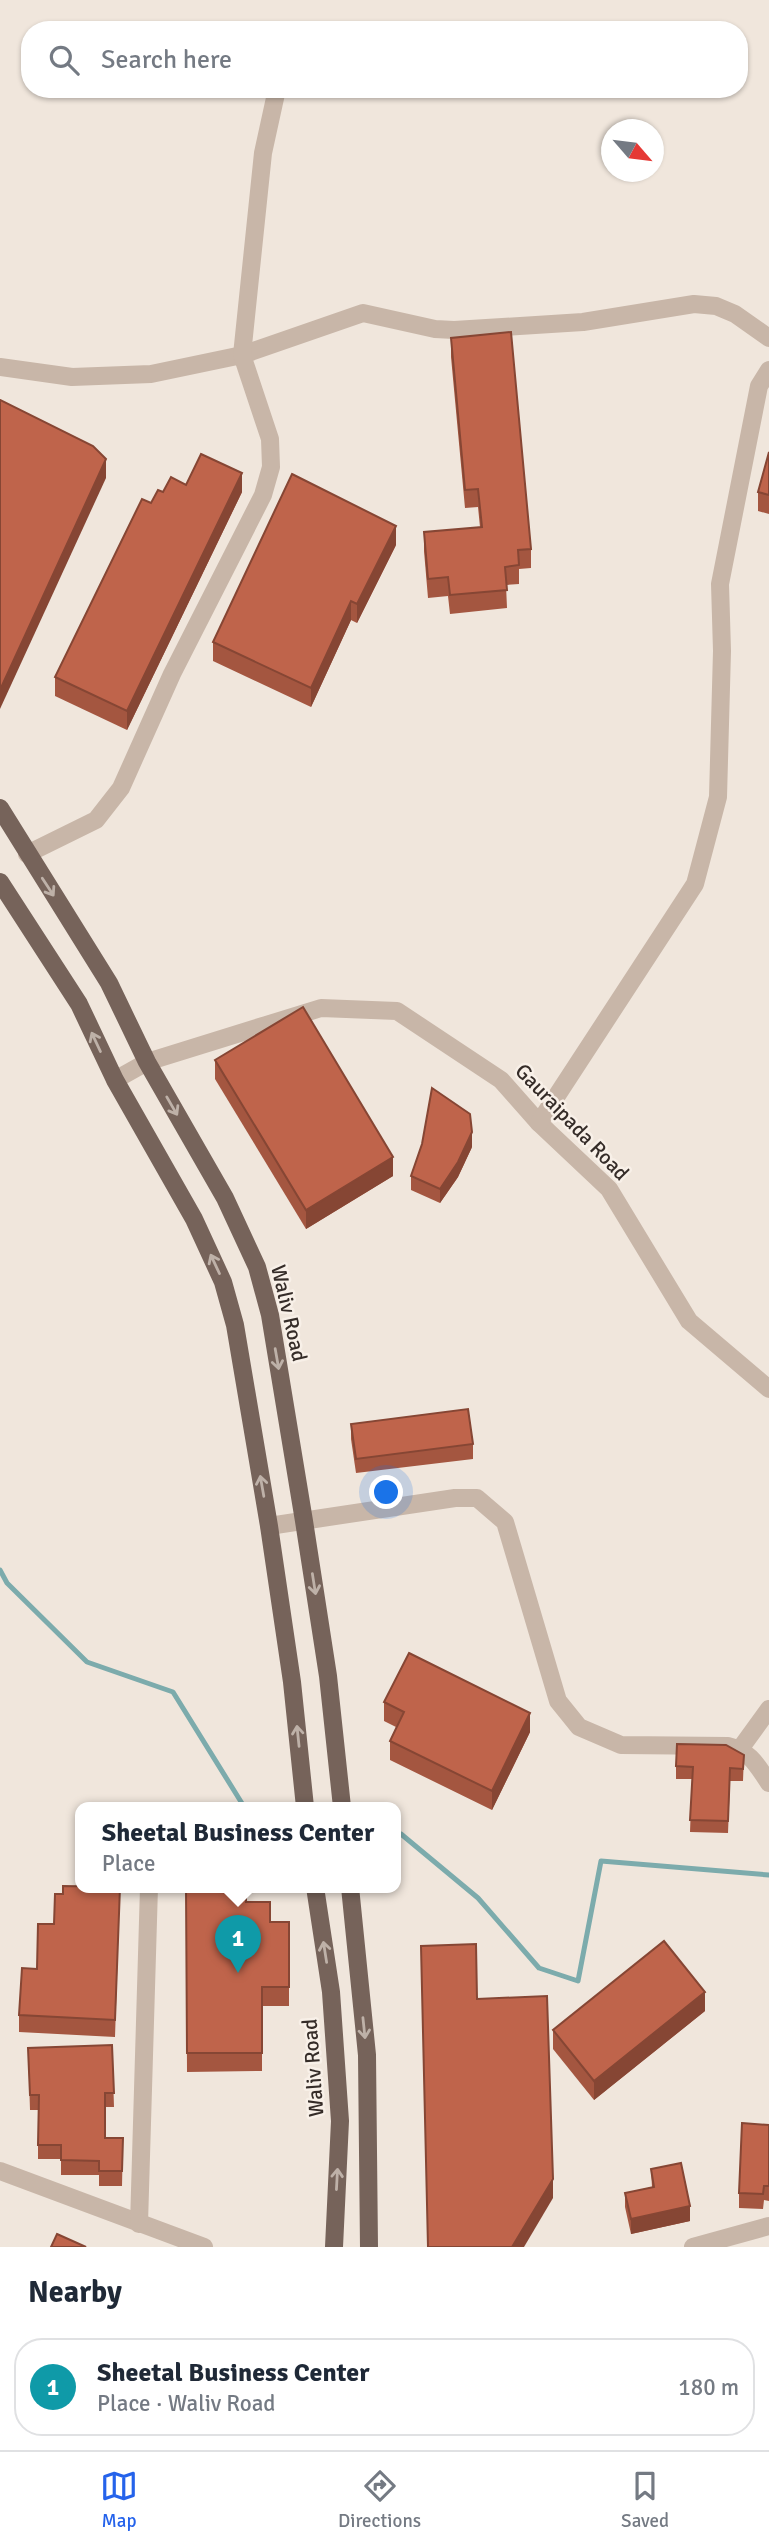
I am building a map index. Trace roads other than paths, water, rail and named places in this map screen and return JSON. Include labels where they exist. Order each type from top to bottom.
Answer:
[{"type":"main road","name":"Waliv Road","points":[[0,808],[109,983],[147,1062],[225,1198],[257,1266],[270,1315],[304,1521],[328,1676],[341,1802]]},
{"type":"main road","points":[[0,881],[79,1004],[115,1080],[194,1219],[223,1282],[235,1325],[268,1526],[292,1682],[305,1802]]},
{"type":"main road","name":"Waliv Road","points":[[316,1893],[331,1992],[340,2121],[334,2247]]},
{"type":"main road","points":[[351,1893],[367,2055],[369,2247]]},
{"type":"street","points":[[27,854],[96,820],[121,788],[172,674],[263,495],[271,467],[270,439],[242,355],[263,153],[275,98]]},
{"type":"street","points":[[0,367],[72,377],[138,374],[242,355],[363,313],[435,329],[454,330],[583,322],[694,304],[716,306],[735,314],[769,338]]},
{"type":"street","points":[[539,1123],[695,884],[718,797],[722,652],[720,584],[759,386],[769,370]]},
{"type":"street","name":"Gauraipada Road","points":[[115,1080],[147,1062],[321,1008],[397,1011],[501,1080],[539,1123],[609,1189],[689,1321],[769,1389]]},
{"type":"street","points":[[268,1526],[455,1498],[477,1498],[505,1522],[558,1701],[579,1727],[621,1745],[728,1746],[740,1749],[752,1757],[769,1783]]},
{"type":"street","points":[[740,1749],[769,1709]]},
{"type":"street","points":[[139,2224],[149,1893]]},
{"type":"street","points":[[0,2171],[139,2224],[164,2240],[204,2247]]},
{"type":"street","points":[[693,2247],[769,2226]]},
{"type":"waterway","points":[[0,1570],[7,1583],[87,1662],[173,1692],[241,1802]]},
{"type":"waterway","points":[[401,1834],[478,1898],[539,1968],[578,1981],[601,1861],[769,1875]]},
{"type":"place","name":"Sheetal Business Center","points":[[238,1973]]}]
